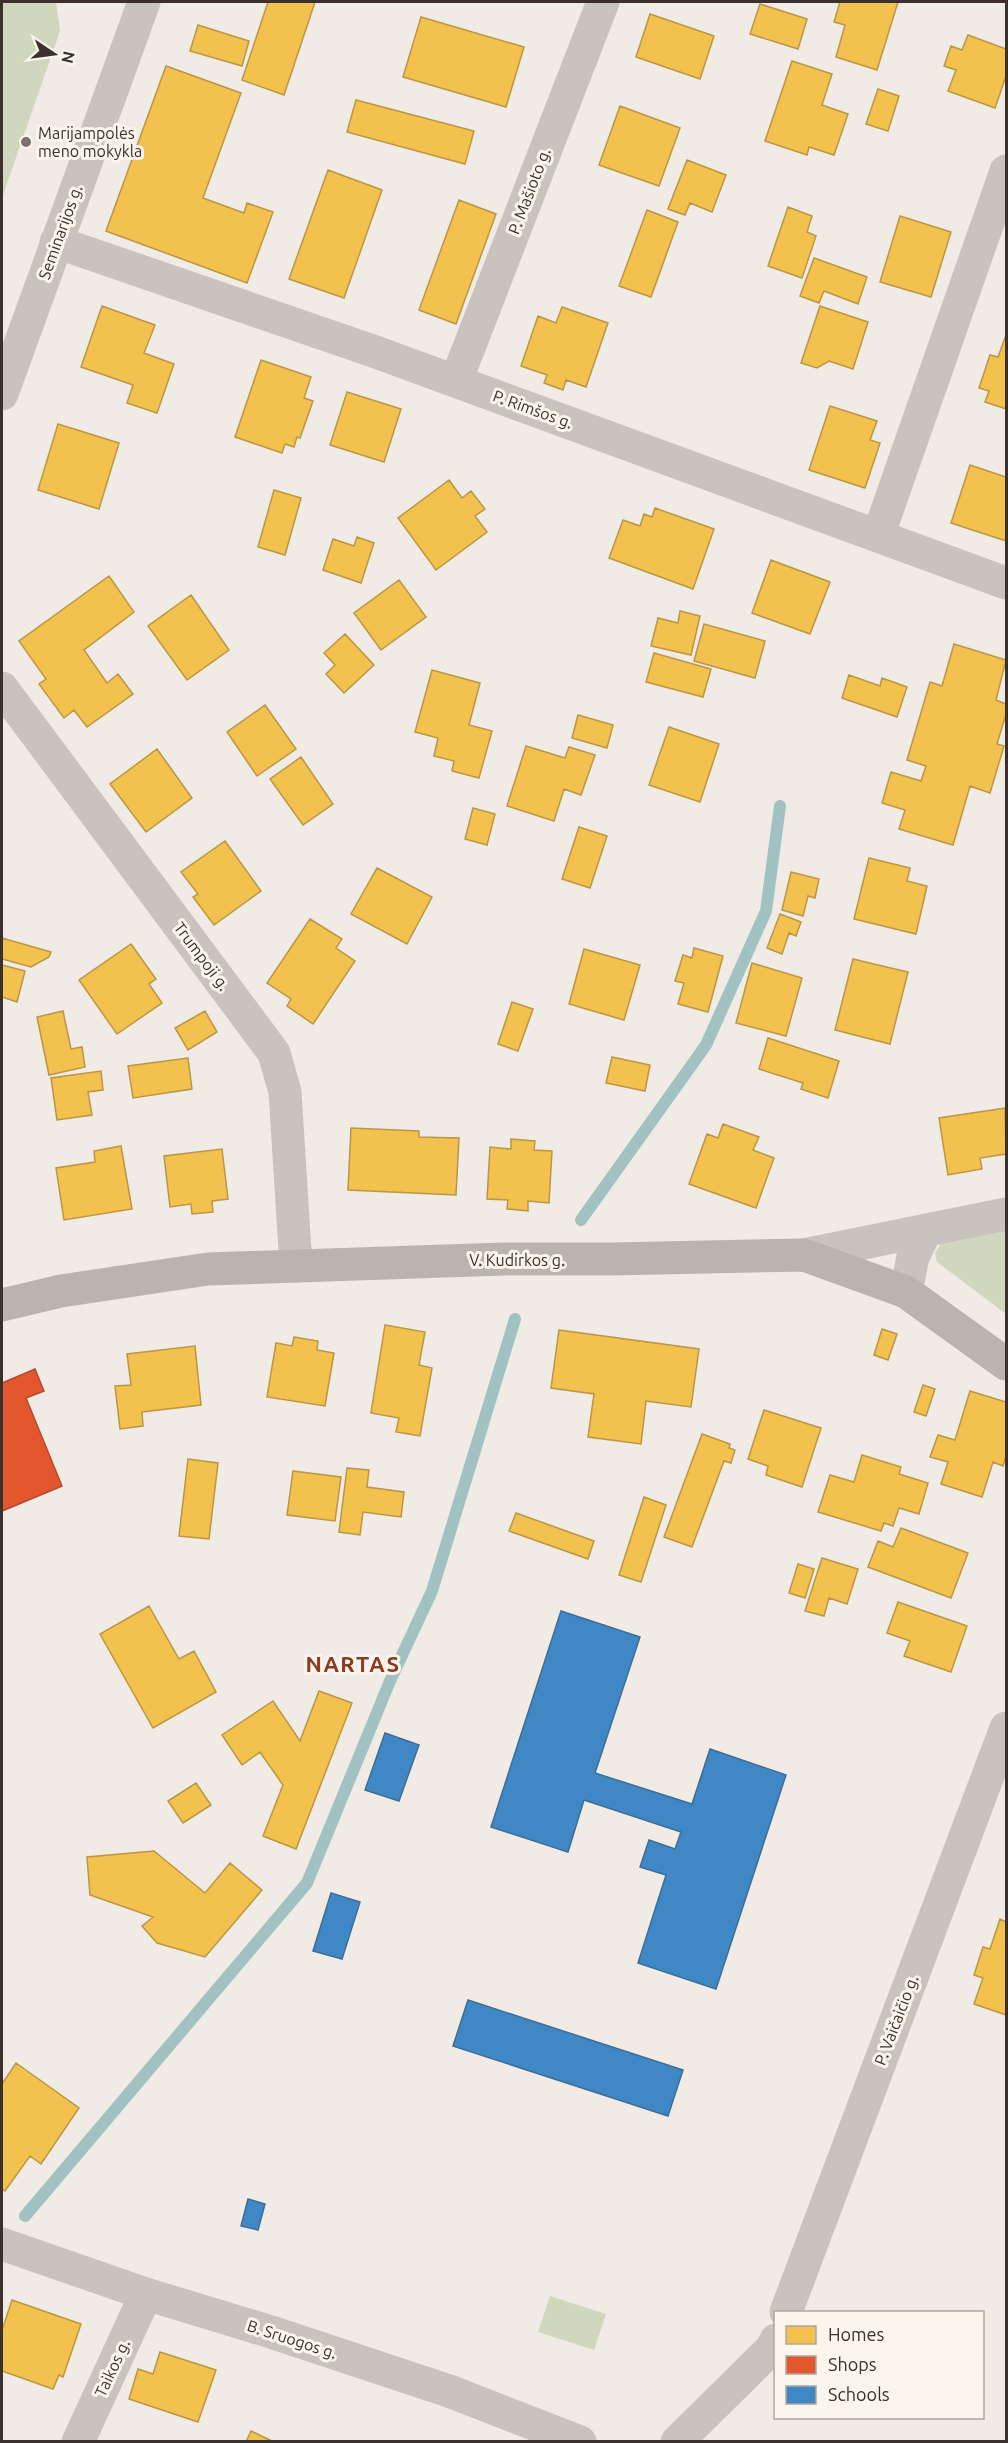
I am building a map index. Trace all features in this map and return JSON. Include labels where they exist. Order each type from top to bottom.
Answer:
[{"type":"main road","name":"V. Kudirkos g.","points":[[2,1305],[61,1291],[208,1269],[504,1258],[611,1259],[804,1255],[906,1292],[1006,1364]]},
{"type":"street","name":"Seminarijos g.","points":[[2,394],[144,2]]},
{"type":"street","name":"P. Mašioto g.","points":[[456,381],[603,2]]},
{"type":"street","points":[[878,536],[1006,171]]},
{"type":"street","name":"P. Rimšos g.","points":[[56,242],[456,381],[1006,583]]},
{"type":"street","name":"Trumpoji g.","points":[[2,688],[274,1053],[285,1092],[296,1266]]},
{"type":"street","points":[[804,1255],[1006,1214]]},
{"type":"street","points":[[906,1292],[913,1257],[926,1230]]},
{"type":"street","name":"P. Vaičaičio g.","points":[[787,2311],[1006,1728]]},
{"type":"street","name":"B. Sruogos g.","points":[[2,2244],[146,2294],[272,2332],[449,2391],[580,2442]]},
{"type":"street","name":"Taikos g.","points":[[78,2442],[146,2294]]},
{"type":"street","points":[[677,2442],[774,2344]]},
{"type":"green space","points":[[2,2],[56,2],[60,31],[2,198]]},
{"type":"green space","points":[[1006,1225],[1006,1314],[937,1262],[935,1253],[942,1242]]},
{"type":"green space","points":[[550,2296],[606,2314],[594,2350],[538,2332]]},
{"type":"building: Homes","points":[[268,2],[315,2],[284,95],[242,80]]},
{"type":"building: Homes","points":[[840,2],[898,2],[877,70],[836,57],[845,25],[834,22]]},
{"type":"building: Homes","points":[[760,4],[807,19],[798,49],[750,34]]},
{"type":"building: Homes","points":[[650,14],[714,36],[700,79],[636,57]]},
{"type":"building: Homes","points":[[421,17],[524,47],[506,107],[403,77]]},
{"type":"building: Homes","points":[[198,25],[249,41],[242,66],[190,51]]},
{"type":"building: Homes","points":[[968,35],[1006,49],[1006,76],[995,108],[948,91],[956,70],[944,66],[951,46],[962,50]]},
{"type":"building: Homes","points":[[792,61],[832,74],[822,105],[848,114],[834,155],[809,147],[807,155],[765,141]]},
{"type":"building: Homes","points":[[166,66],[241,93],[203,198],[244,213],[247,203],[273,212],[247,283],[106,231]]},
{"type":"building: Homes","points":[[878,89],[899,96],[888,131],[866,124]]},
{"type":"building: Homes","points":[[356,100],[474,131],[465,164],[347,132]]},
{"type":"building: Homes","points":[[620,106],[680,128],[659,186],[599,165]]},
{"type":"building: Homes","points":[[687,160],[726,175],[712,212],[690,203],[685,215],[668,209]]},
{"type":"building: Homes","points":[[328,170],[382,190],[344,298],[289,279]]},
{"type":"building: Homes","points":[[459,200],[496,214],[456,324],[419,310]]},
{"type":"building: Homes","points":[[788,207],[812,216],[807,232],[816,236],[802,278],[768,266]]},
{"type":"building: Homes","points":[[647,210],[678,222],[651,297],[619,286]]},
{"type":"building: Homes","points":[[900,216],[951,232],[931,297],[880,282]]},
{"type":"building: Homes","points":[[814,258],[867,277],[858,304],[824,291],[819,303],[800,296]]},
{"type":"building: Homes","points":[[102,306],[155,325],[144,353],[174,364],[157,413],[127,403],[133,385],[81,367]]},
{"type":"building: Homes","points":[[820,306],[868,322],[853,369],[829,361],[817,368],[801,363]]},
{"type":"building: Homes","points":[[562,307],[608,323],[586,387],[566,380],[563,390],[544,383],[547,375],[521,366],[538,316],[556,323]]},
{"type":"building: Homes","points":[[1006,335],[1006,409],[985,402],[989,391],[979,388],[990,355],[998,357]]},
{"type":"building: Homes","points":[[261,360],[311,377],[304,398],[313,401],[300,438],[297,437],[294,447],[285,444],[282,453],[235,437]]},
{"type":"building: Homes","points":[[347,392],[401,409],[384,462],[330,445]]},
{"type":"building: Homes","points":[[830,406],[877,421],[870,440],[880,443],[865,488],[809,470]]},
{"type":"building: Homes","points":[[58,424],[119,443],[99,509],[38,490]]},
{"type":"building: Homes","points":[[970,465],[1006,477],[1006,541],[951,523]]},
{"type":"building: Homes","points":[[449,480],[462,498],[471,491],[485,509],[475,516],[487,532],[436,570],[398,518]]},
{"type":"building: Homes","points":[[274,490],[301,498],[285,555],[258,547]]},
{"type":"building: Homes","points":[[655,508],[714,529],[693,589],[609,558],[623,520],[640,526],[644,514],[652,517]]},
{"type":"building: Homes","points":[[357,537],[374,543],[361,583],[323,570],[333,539],[354,546]]},
{"type":"building: Homes","points":[[771,560],[830,582],[810,634],[752,613]]},
{"type":"building: Homes","points":[[109,576],[134,612],[84,650],[107,683],[118,674],[133,694],[87,727],[74,710],[64,718],[39,684],[46,679],[19,641]]},
{"type":"building: Homes","points":[[399,580],[426,617],[381,650],[354,613]]},
{"type":"building: Homes","points":[[191,595],[229,650],[187,680],[148,626]]},
{"type":"building: Homes","points":[[680,611],[700,616],[691,655],[651,646],[658,618],[678,623]]},
{"type":"building: Homes","points":[[704,624],[765,641],[755,678],[694,661]]},
{"type":"building: Homes","points":[[345,634],[374,665],[344,693],[326,674],[335,665],[324,653]]},
{"type":"building: Homes","points":[[954,644],[1006,660],[996,700],[1006,704],[1006,714],[997,744],[1004,746],[990,793],[970,786],[953,845],[899,829],[905,810],[882,803],[891,772],[921,781],[926,766],[907,760],[930,682],[942,686]]},
{"type":"building: Homes","points":[[654,653],[711,669],[703,697],[646,682]]},
{"type":"building: Homes","points":[[432,670],[480,683],[469,725],[492,731],[479,778],[452,771],[454,761],[434,756],[438,738],[415,732]]},
{"type":"building: Homes","points":[[849,675],[880,686],[882,678],[907,687],[897,717],[842,698]]},
{"type":"building: Homes","points":[[265,705],[296,749],[257,776],[227,732]]},
{"type":"building: Homes","points":[[578,715],[613,725],[607,748],[572,738]]},
{"type":"building: Homes","points":[[669,727],[719,744],[700,802],[649,785]]},
{"type":"building: Homes","points":[[526,746],[565,758],[569,747],[595,755],[581,795],[564,789],[554,821],[507,806]]},
{"type":"building: Homes","points":[[157,749],[192,798],[146,832],[110,784]]},
{"type":"building: Homes","points":[[301,757],[333,804],[303,825],[270,779]]},
{"type":"building: Homes","points":[[473,808],[495,814],[487,845],[465,839]]},
{"type":"building: Homes","points":[[579,827],[607,836],[590,888],[562,879]]},
{"type":"building: Homes","points":[[225,841],[261,891],[214,925],[193,897],[198,894],[181,872]]},
{"type":"building: Homes","points":[[869,858],[910,868],[907,881],[927,886],[916,934],[854,919]]},
{"type":"building: Homes","points":[[377,868],[432,897],[407,944],[351,914]]},
{"type":"building: Homes","points":[[791,872],[819,879],[815,898],[808,896],[803,916],[782,910]]},
{"type":"building: Homes","points":[[780,914],[801,922],[796,936],[789,933],[782,954],[767,948]]},
{"type":"building: Homes","points":[[310,919],[342,939],[336,948],[355,961],[313,1024],[287,1006],[291,999],[267,983]]},
{"type":"building: Homes","points":[[2,938],[51,952],[49,957],[31,967],[2,959]]},
{"type":"building: Homes","points":[[131,944],[156,979],[149,984],[162,1003],[117,1034],[79,980]]},
{"type":"building: Homes","points":[[694,948],[723,956],[708,1012],[678,1004],[684,983],[675,981],[683,955],[692,958]]},
{"type":"building: Homes","points":[[584,949],[640,965],[624,1020],[569,1004]]},
{"type":"building: Homes","points":[[853,959],[908,972],[890,1044],[835,1030]]},
{"type":"building: Homes","points":[[752,963],[802,978],[786,1036],[736,1023]]},
{"type":"building: Homes","points":[[2,965],[25,971],[17,1002],[2,997]]},
{"type":"building: Homes","points":[[512,1002],[533,1009],[518,1051],[498,1044]]},
{"type":"building: Homes","points":[[63,1011],[71,1049],[82,1047],[85,1067],[49,1075],[37,1017]]},
{"type":"building: Homes","points":[[205,1011],[217,1032],[188,1050],[175,1028]]},
{"type":"building: Homes","points":[[768,1038],[839,1061],[828,1098],[801,1089],[803,1083],[759,1069]]},
{"type":"building: Homes","points":[[612,1057],[650,1065],[645,1091],[606,1083]]},
{"type":"building: Homes","points":[[188,1058],[192,1089],[133,1098],[128,1066]]},
{"type":"building: Homes","points":[[101,1071],[103,1090],[88,1092],[92,1115],[57,1120],[51,1078]]},
{"type":"building: Homes","points":[[1005,1108],[1006,1154],[980,1158],[982,1169],[948,1175],[939,1118]]},
{"type":"building: Homes","points":[[723,1124],[759,1137],[753,1150],[774,1158],[756,1208],[689,1184],[707,1134],[718,1138]]},
{"type":"building: Homes","points":[[351,1128],[419,1131],[419,1137],[459,1138],[456,1195],[348,1190]]},
{"type":"building: Homes","points":[[511,1139],[535,1141],[534,1150],[552,1151],[549,1203],[528,1201],[528,1211],[507,1209],[508,1200],[487,1199],[490,1147],[511,1149]]},
{"type":"building: Homes","points":[[121,1146],[132,1209],[64,1220],[56,1168],[95,1162],[94,1151]]},
{"type":"building: Homes","points":[[222,1149],[228,1199],[212,1201],[213,1212],[192,1214],[191,1204],[170,1207],[164,1156]]},
{"type":"building: Homes","points":[[385,1325],[425,1332],[419,1365],[432,1368],[420,1436],[396,1432],[399,1418],[371,1413]]},
{"type":"building: Homes","points":[[882,1329],[897,1334],[888,1360],[874,1355]]},
{"type":"building: Homes","points":[[559,1330],[699,1349],[691,1407],[646,1401],[641,1444],[588,1437],[594,1394],[551,1388]]},
{"type":"building: Homes","points":[[294,1337],[318,1341],[317,1350],[334,1353],[325,1406],[267,1397],[276,1343],[292,1346]]},
{"type":"building: Homes","points":[[195,1346],[201,1405],[142,1412],[143,1426],[120,1429],[115,1386],[131,1385],[127,1354]]},
{"type":"building: Homes","points":[[923,1385],[935,1389],[926,1416],[914,1412]]},
{"type":"building: Homes","points":[[970,1391],[1006,1402],[1006,1456],[1003,1466],[993,1462],[982,1497],[941,1484],[948,1462],[930,1457],[938,1435],[955,1440]]},
{"type":"building: Homes","points":[[764,1410],[821,1428],[802,1487],[766,1475],[768,1466],[748,1459]]},
{"type":"building: Homes","points":[[702,1434],[730,1444],[729,1448],[735,1450],[731,1463],[724,1461],[692,1547],[664,1537]]},
{"type":"building: Homes","points":[[862,1455],[901,1467],[899,1474],[928,1483],[919,1514],[899,1508],[893,1526],[884,1523],[881,1531],[818,1512],[830,1475],[854,1482]]},
{"type":"building: Homes","points":[[188,1459],[218,1463],[209,1539],[179,1536]]},
{"type":"building: Homes","points":[[347,1468],[369,1470],[367,1487],[404,1492],[401,1517],[363,1512],[360,1535],[339,1532]]},
{"type":"building: Homes","points":[[293,1471],[341,1477],[335,1521],[287,1515]]},
{"type":"building: Homes","points":[[644,1497],[666,1505],[641,1582],[619,1575]]},
{"type":"building: Homes","points":[[516,1513],[594,1541],[588,1559],[509,1531]]},
{"type":"building: Homes","points":[[901,1528],[968,1553],[951,1598],[868,1567],[878,1541],[893,1547]]},
{"type":"building: Homes","points":[[822,1558],[858,1569],[847,1604],[829,1598],[824,1616],[805,1611]]},
{"type":"building: Homes","points":[[798,1564],[814,1569],[805,1598],[789,1593]]},
{"type":"building: Homes","points":[[898,1602],[967,1626],[951,1672],[904,1656],[910,1641],[887,1633]]},
{"type":"building: Homes","points":[[149,1606],[179,1659],[194,1651],[216,1692],[153,1728],[100,1634]]},
{"type":"building: Homes","points":[[319,1691],[352,1703],[296,1849],[263,1836],[283,1785],[260,1752],[242,1765],[222,1735],[273,1701],[300,1741]]},
{"type":"building: Homes","points":[[196,1783],[211,1805],[183,1823],[168,1801]]},
{"type":"building: Homes","points":[[154,1851],[205,1893],[230,1863],[262,1890],[205,1957],[157,1943],[142,1926],[153,1917],[90,1895],[87,1857]]},
{"type":"building: Homes","points":[[1000,1919],[1006,1922],[1006,2015],[974,2004],[983,1978],[974,1975],[983,1947],[990,1949]]},
{"type":"building: Homes","points":[[16,2063],[79,2108],[41,2164],[30,2156],[5,2191],[2,2189],[2,2084]]},
{"type":"building: Homes","points":[[12,2300],[81,2324],[63,2377],[59,2375],[53,2389],[2,2371],[2,2330]]},
{"type":"building: Homes","points":[[160,2352],[216,2370],[198,2422],[129,2399],[138,2369],[153,2374]]},
{"type":"building: Homes","points":[[251,2431],[274,2442],[246,2442]]},
{"type":"building: Shops","points":[[35,1369],[44,1391],[26,1398],[62,1486],[2,1511],[2,1383]]},
{"type":"building: Schools","points":[[561,1611],[640,1637],[595,1773],[692,1804],[710,1749],[786,1775],[716,1989],[638,1963],[666,1875],[640,1867],[649,1840],[675,1849],[681,1832],[584,1800],[568,1852],[491,1827]]},
{"type":"building: Schools","points":[[385,1733],[419,1745],[399,1801],[365,1790]]},
{"type":"building: Schools","points":[[331,1893],[360,1902],[342,1959],[313,1951]]},
{"type":"building: Schools","points":[[468,2000],[683,2070],[668,2116],[453,2046]]},
{"type":"building: Schools","points":[[248,2199],[265,2204],[258,2230],[241,2226]]},
{"type":"waterway","points":[[581,1220],[706,1045],[766,911],[780,806]]},
{"type":"waterway","points":[[25,2216],[307,1883],[390,1681],[432,1591],[515,1319]]},
{"type":"place","name":"Marijampolės meno mokykla","points":[[26,142]]},
{"type":"district","name":"NARTAS","points":[[353,1663]]}]
